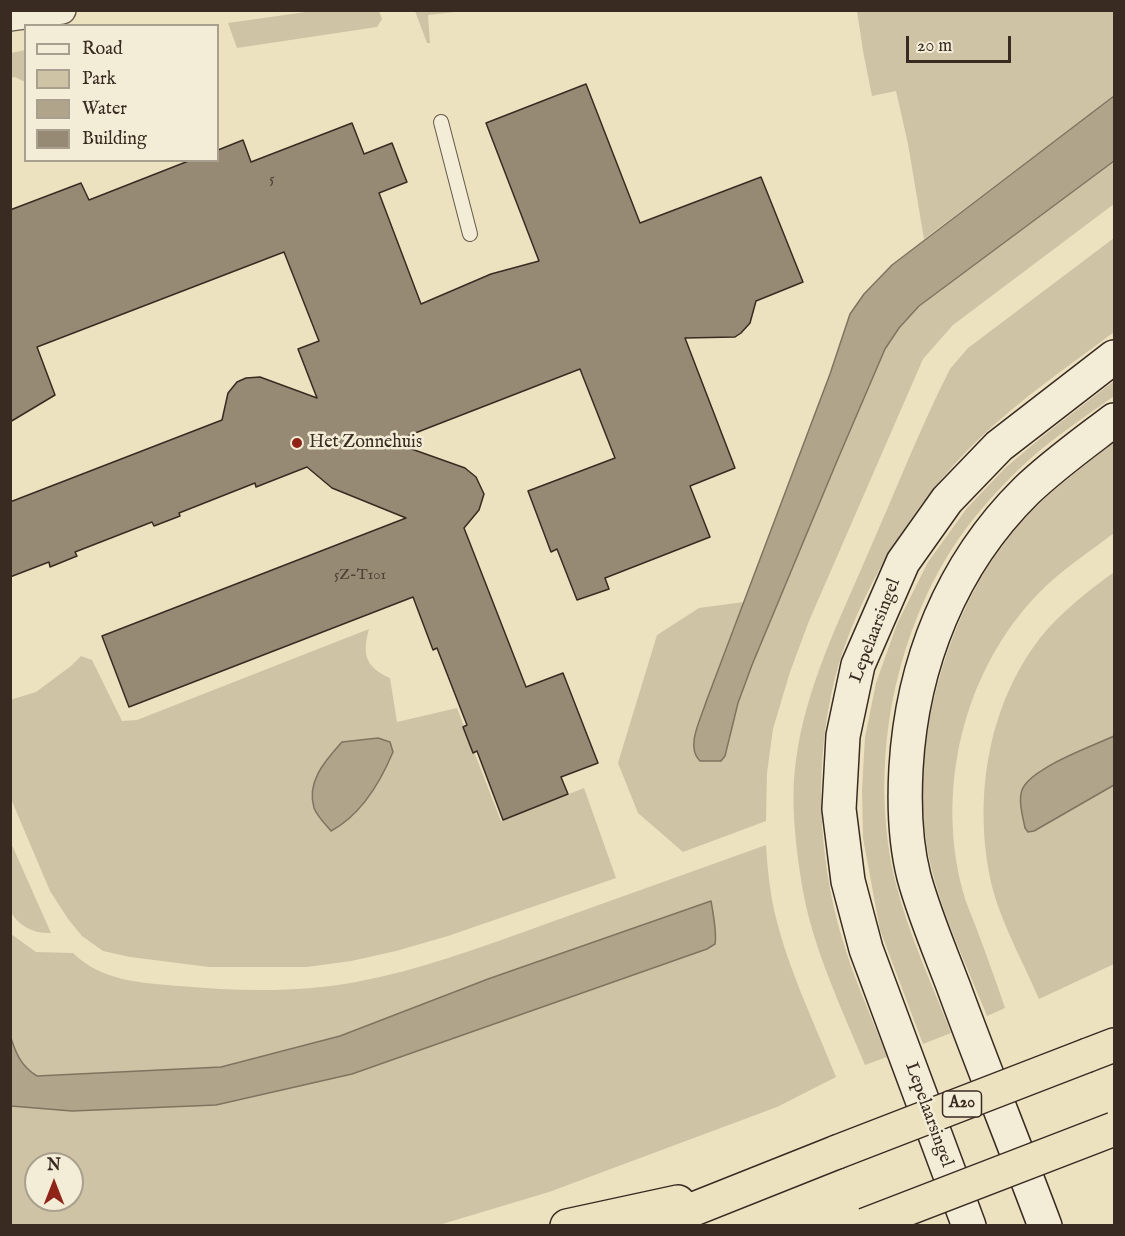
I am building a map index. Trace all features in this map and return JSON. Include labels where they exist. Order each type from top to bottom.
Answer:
[{"type":"highway","name":"A20","points":[[651,1226],[1101,1050]]},
{"type":"highway","points":[[864,1225],[1114,1129]]},
{"type":"highway","name":"A20","points":[[567,1226],[756,1185]]},
{"type":"street","points":[[10,17],[62,10]]},
{"type":"street","name":"Lepelaarsingel","points":[[969,1226],[866,949],[848,881],[839,809],[843,736],[858,665],[903,562],[947,500],[999,446],[1114,357]]},
{"type":"street","points":[[1045,1226],[964,1016],[914,875],[907,835],[904,794],[907,751],[912,711],[921,670],[942,612],[972,556],[1025,491],[1057,463],[1114,420]]},
{"type":"lane","points":[[441,122],[470,234]]},
{"type":"green space","points":[[313,11],[379,11],[382,19],[377,27],[237,48],[228,23]]},
{"type":"green space","points":[[415,11],[464,11],[428,15],[430,43],[427,43]]},
{"type":"green space","points":[[857,11],[1114,11],[1114,96],[924,239],[908,144],[896,91],[872,96]]},
{"type":"green space","points":[[24,50],[24,82],[15,77],[10,78],[11,53]]},
{"type":"green space","points":[[1114,161],[1114,204],[953,325],[923,359],[809,621],[790,672],[773,729],[767,773],[766,821],[683,852],[638,813],[618,763],[657,635],[699,608],[744,602],[706,702],[693,745],[721,761],[725,756],[738,703],[752,665],[885,349],[899,328],[919,306]]},
{"type":"green space","points":[[1114,238],[1114,332],[1011,410],[979,439],[932,491],[910,520],[872,583],[844,649],[834,682],[823,746],[821,778],[824,843],[828,876],[842,938],[887,1057],[865,1065],[821,958],[800,875],[795,826],[794,776],[801,733],[816,679],[918,436],[950,369],[968,348]]},
{"type":"green space","points":[[1114,381],[1114,396],[1035,455],[1001,487],[973,519],[941,567],[908,641],[889,721],[885,762],[885,803],[888,844],[901,903],[951,1033],[923,1044],[880,930],[863,838],[862,789],[865,737],[876,683],[897,624],[928,562],[967,508],[1005,468]]},
{"type":"green space","points":[[1114,442],[1114,533],[1054,579],[1019,616],[996,650],[978,687],[964,725],[956,766],[953,807],[955,848],[965,898],[1005,1008],[987,1016],[948,921],[930,862],[924,817],[924,770],[930,721],[941,673],[957,627],[978,583],[1004,543],[1034,509]]},
{"type":"green space","points":[[1114,572],[1114,736],[1040,770],[1021,798],[1025,828],[1034,831],[1114,785],[1114,964],[1039,999],[1008,931],[993,890],[984,825],[984,791],[988,758],[1007,695],[1022,665],[1040,638],[1066,611]]},
{"type":"green space","points":[[369,629],[366,653],[375,669],[390,678],[397,722],[457,708],[501,821],[584,788],[616,878],[448,936],[396,951],[351,961],[307,967],[209,967],[130,957],[103,951],[82,936],[50,891],[11,799],[10,700],[36,692],[81,656],[92,660],[122,721],[137,720]]},
{"type":"green space","points":[[11,843],[51,933],[28,928],[11,912]]},
{"type":"green space","points":[[766,845],[768,873],[777,923],[800,990],[836,1077],[777,1107],[549,1192],[439,1225],[11,1226],[11,1106],[72,1111],[216,1105],[352,1074],[707,949],[715,944],[716,934],[711,901],[488,979],[340,1036],[221,1067],[37,1076],[20,1060],[11,1038],[11,934],[36,952],[73,953],[96,970],[123,979],[165,985],[268,990],[334,986],[380,977],[497,942]]},
{"type":"water","points":[[1114,96],[1114,161],[919,306],[899,328],[885,349],[752,665],[738,703],[725,756],[721,761],[700,761],[694,748],[698,724],[830,374],[850,314],[864,294],[892,265]]},
{"type":"water","points":[[1114,736],[1114,785],[1034,831],[1028,832],[1025,828],[1020,799],[1027,782],[1049,766]]},
{"type":"water","points":[[378,738],[390,742],[393,752],[382,775],[352,816],[331,831],[314,808],[313,789],[319,772],[342,742]]},
{"type":"water","points":[[711,901],[715,944],[707,949],[352,1074],[216,1105],[72,1111],[11,1106],[11,1038],[20,1060],[37,1076],[221,1067],[340,1036],[488,979]]},
{"type":"building","name":"Het Zonnehuis","points":[[586,84],[640,223],[761,177],[803,282],[756,301],[750,323],[735,337],[685,338],[735,468],[690,486],[710,537],[605,578],[609,589],[577,600],[557,549],[551,552],[528,491],[615,458],[580,369],[392,442],[465,468],[476,477],[484,494],[479,510],[464,528],[526,687],[563,673],[598,763],[561,777],[568,794],[503,820],[477,751],[473,753],[463,727],[467,725],[437,648],[433,650],[413,597],[129,707],[102,636],[406,518],[332,488],[307,467],[256,487],[255,483],[179,513],[180,516],[154,526],[152,522],[75,552],[77,556],[50,567],[49,562],[10,577],[10,502],[222,420],[228,393],[237,382],[246,378],[260,377],[317,398],[298,349],[319,341],[284,252],[37,347],[55,395],[10,422],[10,210],[81,183],[89,200],[186,162],[219,162],[219,150],[243,140],[251,162],[352,123],[364,154],[392,143],[407,182],[379,193],[421,304],[491,274],[539,261],[486,123]]},
{"type":"place","name":"Het Zonnehuis","points":[[297,443]]}]
